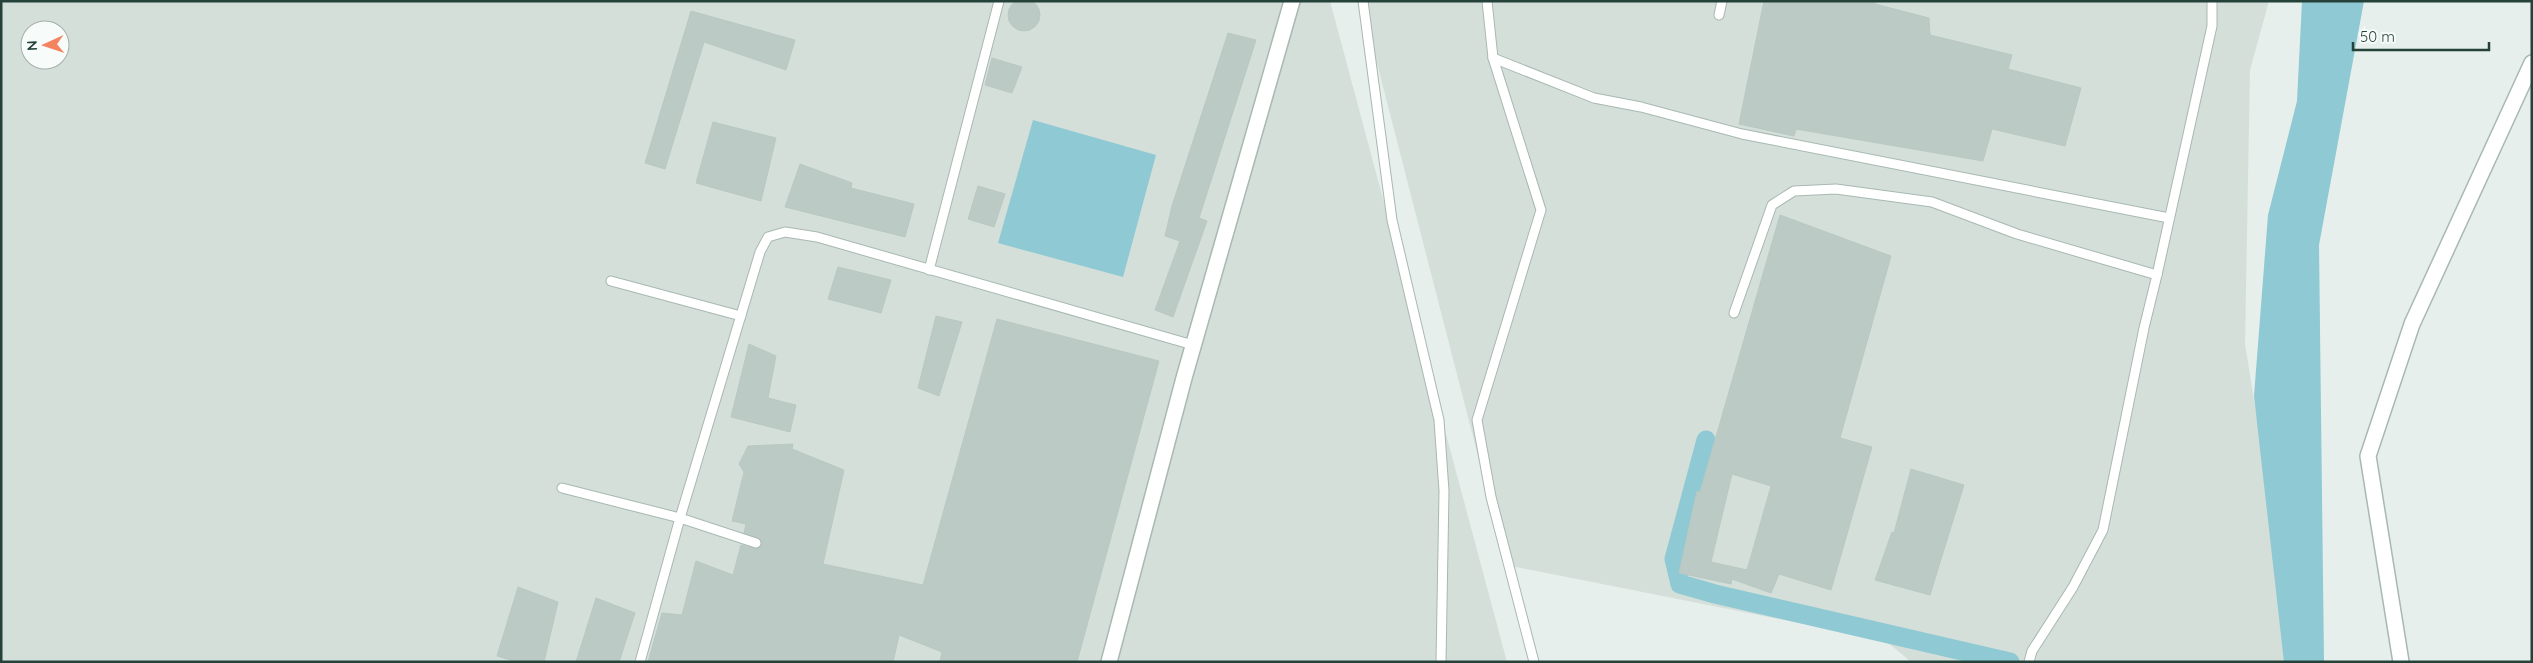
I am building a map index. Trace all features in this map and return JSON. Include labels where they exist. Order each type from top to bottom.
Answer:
[{"type":"street","points":[[1109,662],[1193,345],[1292,1]]},
{"type":"street","points":[[2401,662],[2368,456],[2412,324],[2532,63]]},
{"type":"lane","points":[[930,270],[999,1]]},
{"type":"lane","points":[[1363,1],[1392,220],[1439,420],[1444,491],[1441,662]]},
{"type":"lane","points":[[1487,1],[1493,58],[1541,210],[1478,420],[1491,497],[1534,662]]},
{"type":"lane","points":[[1719,15],[1722,1]]},
{"type":"lane","points":[[2029,662],[2032,650],[2073,587],[2103,530],[2144,328],[2212,26],[2212,1]]},
{"type":"lane","points":[[1493,58],[1594,98],[1651,110],[1742,134],[1828,149],[2169,218]]},
{"type":"lane","points":[[1734,314],[1772,205],[1794,191],[1836,189],[1932,202],[2017,234],[2157,275]]},
{"type":"lane","points":[[640,662],[680,518],[760,252],[768,237],[785,232],[817,237],[1193,345]]},
{"type":"lane","points":[[611,281],[741,316]]},
{"type":"lane","points":[[562,488],[680,518],[756,543]]},
{"type":"shaded area","points":[[1,1],[1330,1],[1507,662],[1,662]]},
{"type":"shaded area","points":[[1361,1],[2269,1],[2250,70],[2245,344],[2296,662],[1911,662],[1885,640],[1506,565]]},
{"type":"water","points":[[2302,1],[2364,1],[2319,245],[2324,662],[2284,662],[2254,396],[2268,215],[2297,101]]},
{"type":"water","points":[[1033,120],[1156,155],[1123,277],[998,243]]},
{"type":"building","points":[[1024,-1],[1035,4],[1040,15],[1035,26],[1024,31],[1013,26],[1008,15],[1013,4]]},
{"type":"building","points":[[1764,1],[1875,1],[1875,4],[1929,18],[1930,35],[2012,55],[2008,69],[2081,88],[2065,146],[1992,129],[1983,161],[1796,129],[1794,136],[1739,124]]},
{"type":"building","points":[[691,11],[795,40],[786,70],[704,42],[665,169],[645,163]]},
{"type":"building","points":[[1228,33],[1256,40],[1199,218],[1207,221],[1173,317],[1155,310],[1180,241],[1165,236],[1172,206]]},
{"type":"building","points":[[992,58],[1022,67],[1012,93],[985,85]]},
{"type":"building","points":[[713,122],[776,138],[761,201],[696,183]]},
{"type":"building","points":[[800,164],[852,183],[851,188],[914,204],[905,237],[785,207]]},
{"type":"building","points":[[978,186],[1005,194],[994,227],[968,219]]},
{"type":"building","points":[[1780,215],[1891,256],[1840,438],[1872,447],[1831,590],[1779,574],[1771,593],[1732,579],[1731,584],[1679,573],[1697,491],[1700,492]],"holes":[[[1732,474],[1771,486],[1747,570],[1711,562]]]},
{"type":"building","points":[[838,267],[891,280],[881,313],[828,299]]},
{"type":"building","points":[[936,316],[962,322],[939,396],[918,388]]},
{"type":"building","points":[[997,319],[1159,361],[1077,662],[940,662],[942,652],[899,635],[893,662],[648,662],[662,613],[682,615],[696,561],[733,575],[741,545],[757,549],[762,545],[760,539],[744,533],[746,524],[732,521],[744,472],[739,464],[748,446],[793,444],[792,449],[844,470],[823,564],[923,585]]},
{"type":"building","points":[[749,344],[776,356],[768,398],[796,405],[790,432],[731,417]]},
{"type":"building","points":[[1911,469],[1964,485],[1930,595],[1875,580],[1892,532],[1894,533]]},
{"type":"building","points":[[518,587],[558,602],[544,662],[517,662],[497,656]]},
{"type":"building","points":[[596,598],[635,613],[619,662],[576,662]]},
{"type":"waterway","points":[[1706,440],[1674,559],[1680,584],[1715,594],[2010,662]]}]
